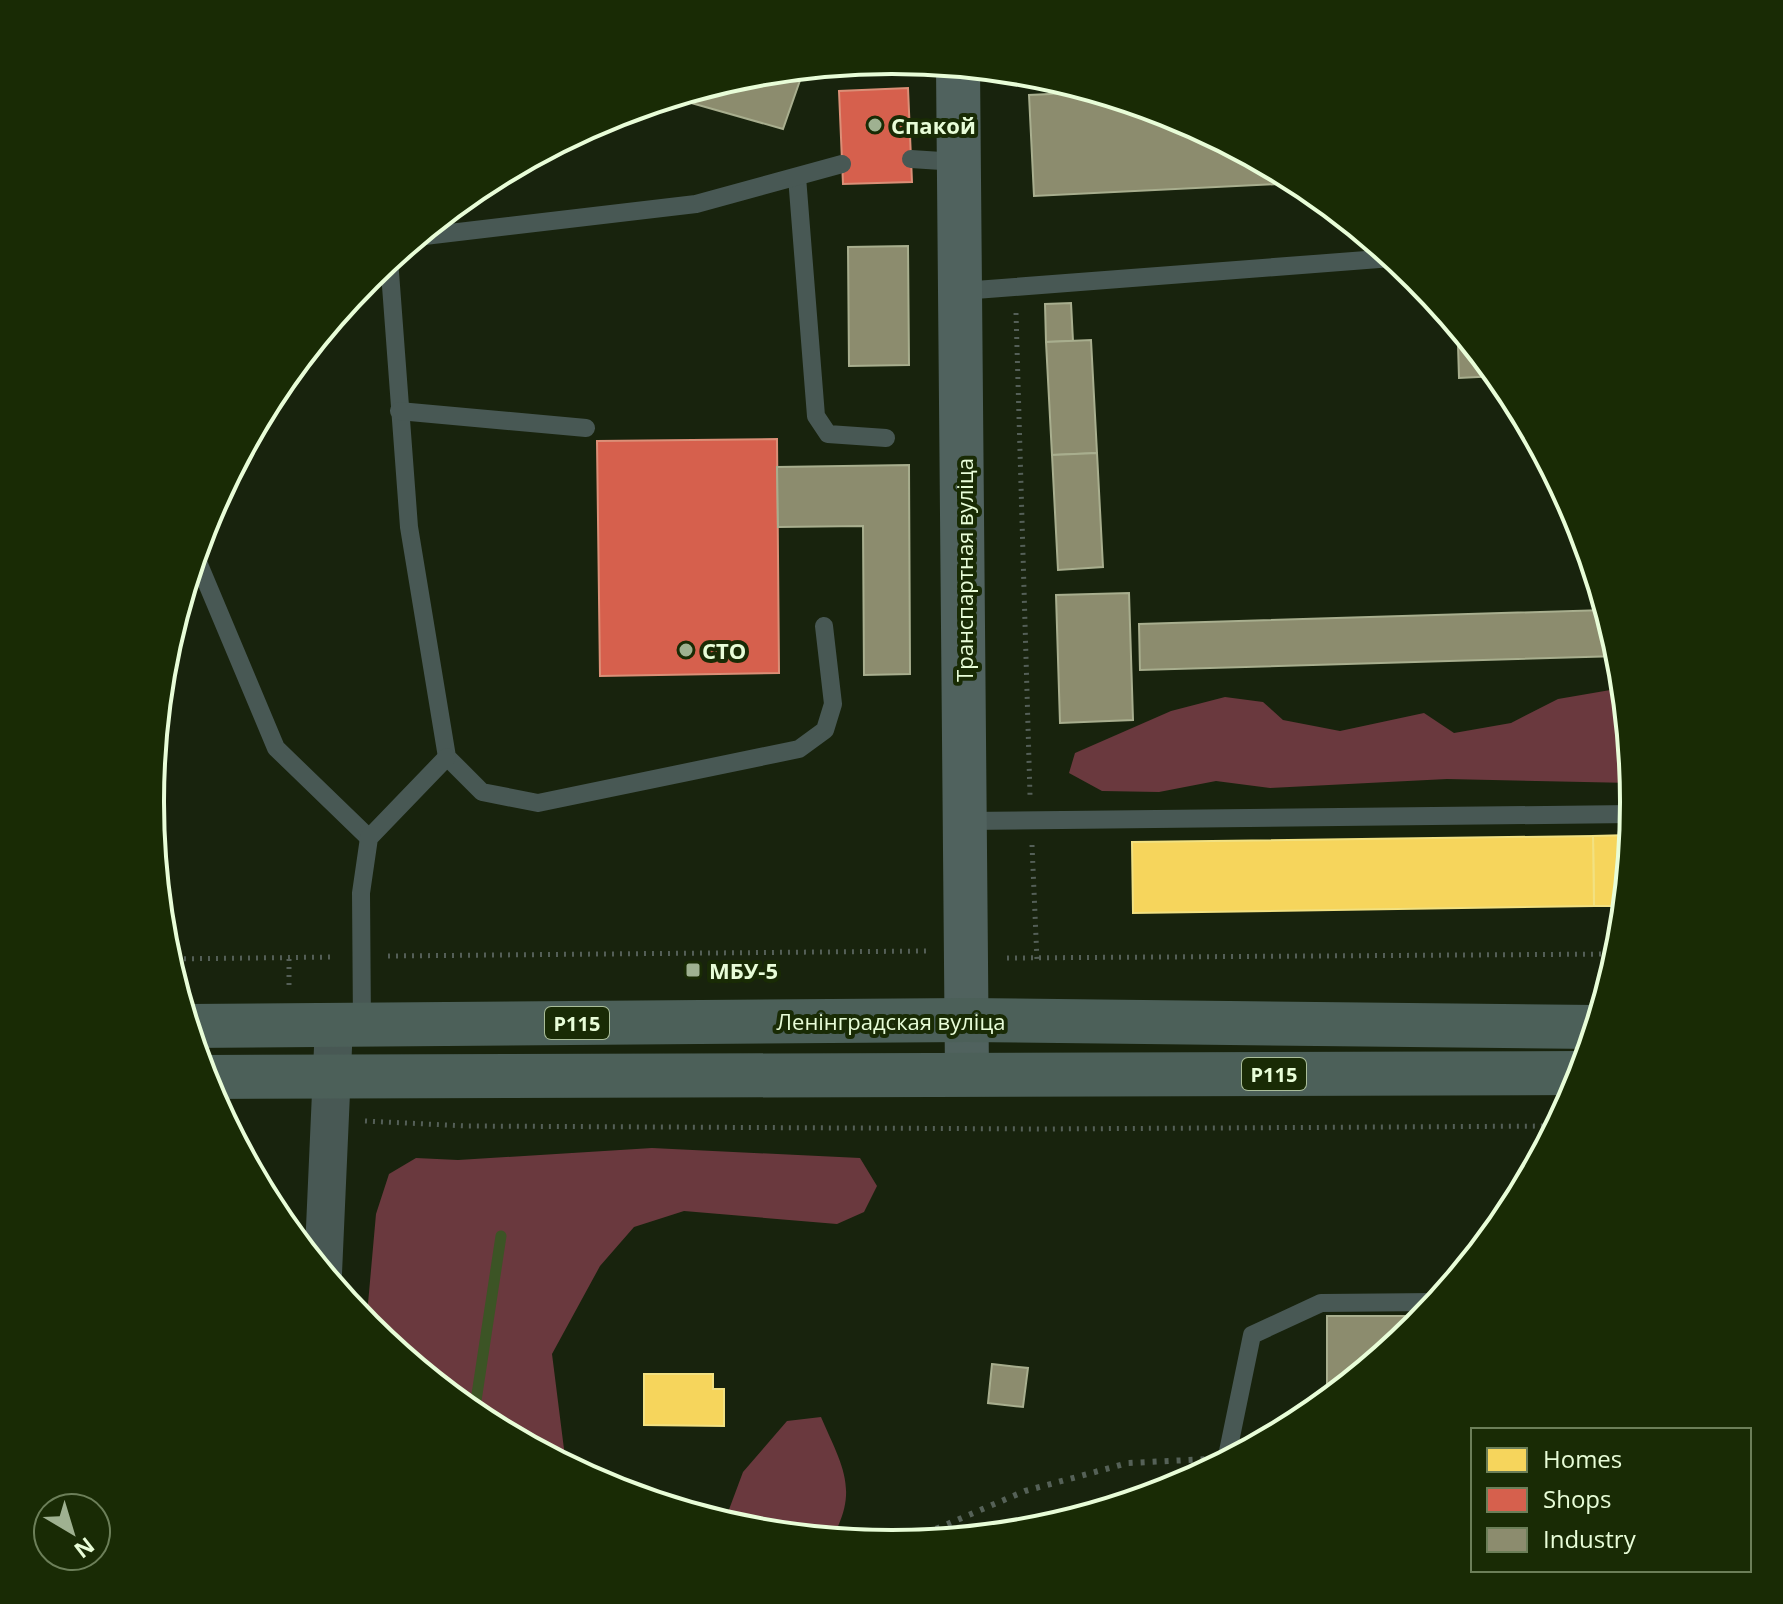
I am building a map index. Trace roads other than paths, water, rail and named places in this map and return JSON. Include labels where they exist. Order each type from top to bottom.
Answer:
[{"type":"main road","name":"Транспартная вуліца","points":[[958,78],[967,1074]]},
{"type":"main road","name":"Ленінградская вуліца","points":[[199,1026],[967,1020],[1584,1027]]},
{"type":"main road","name":"Р115","points":[[217,1077],[1567,1073]]},
{"type":"street","points":[[324,1257],[331,1075],[348,1025]]},
{"type":"lane","points":[[911,159],[957,162]]},
{"type":"lane","points":[[435,235],[696,204],[842,164]]},
{"type":"lane","points":[[797,177],[816,416],[828,434],[886,438]]},
{"type":"lane","points":[[962,291],[1376,259]]},
{"type":"lane","points":[[390,275],[409,527],[447,757],[482,792],[538,803],[799,749],[825,730],[833,704],[824,626]]},
{"type":"lane","points":[[399,411],[586,428]]},
{"type":"lane","points":[[201,570],[276,748],[369,838]]},
{"type":"lane","points":[[348,1025],[361,957],[361,893],[369,838],[447,757]]},
{"type":"lane","points":[[965,821],[1619,814]]},
{"type":"lane","points":[[1229,1446],[1252,1335],[1321,1303],[1420,1302]]},
{"type":"waterway","points":[[476,1400],[501,1236]]},
{"type":"railway","points":[[938,1528],[1025,1491],[1128,1463],[1204,1459]]},
{"type":"place","name":"Спакой","points":[[875,125]]},
{"type":"place","name":"СТО","points":[[686,650]]},
{"type":"place","name":"МБУ-5","points":[[693,970]]}]
